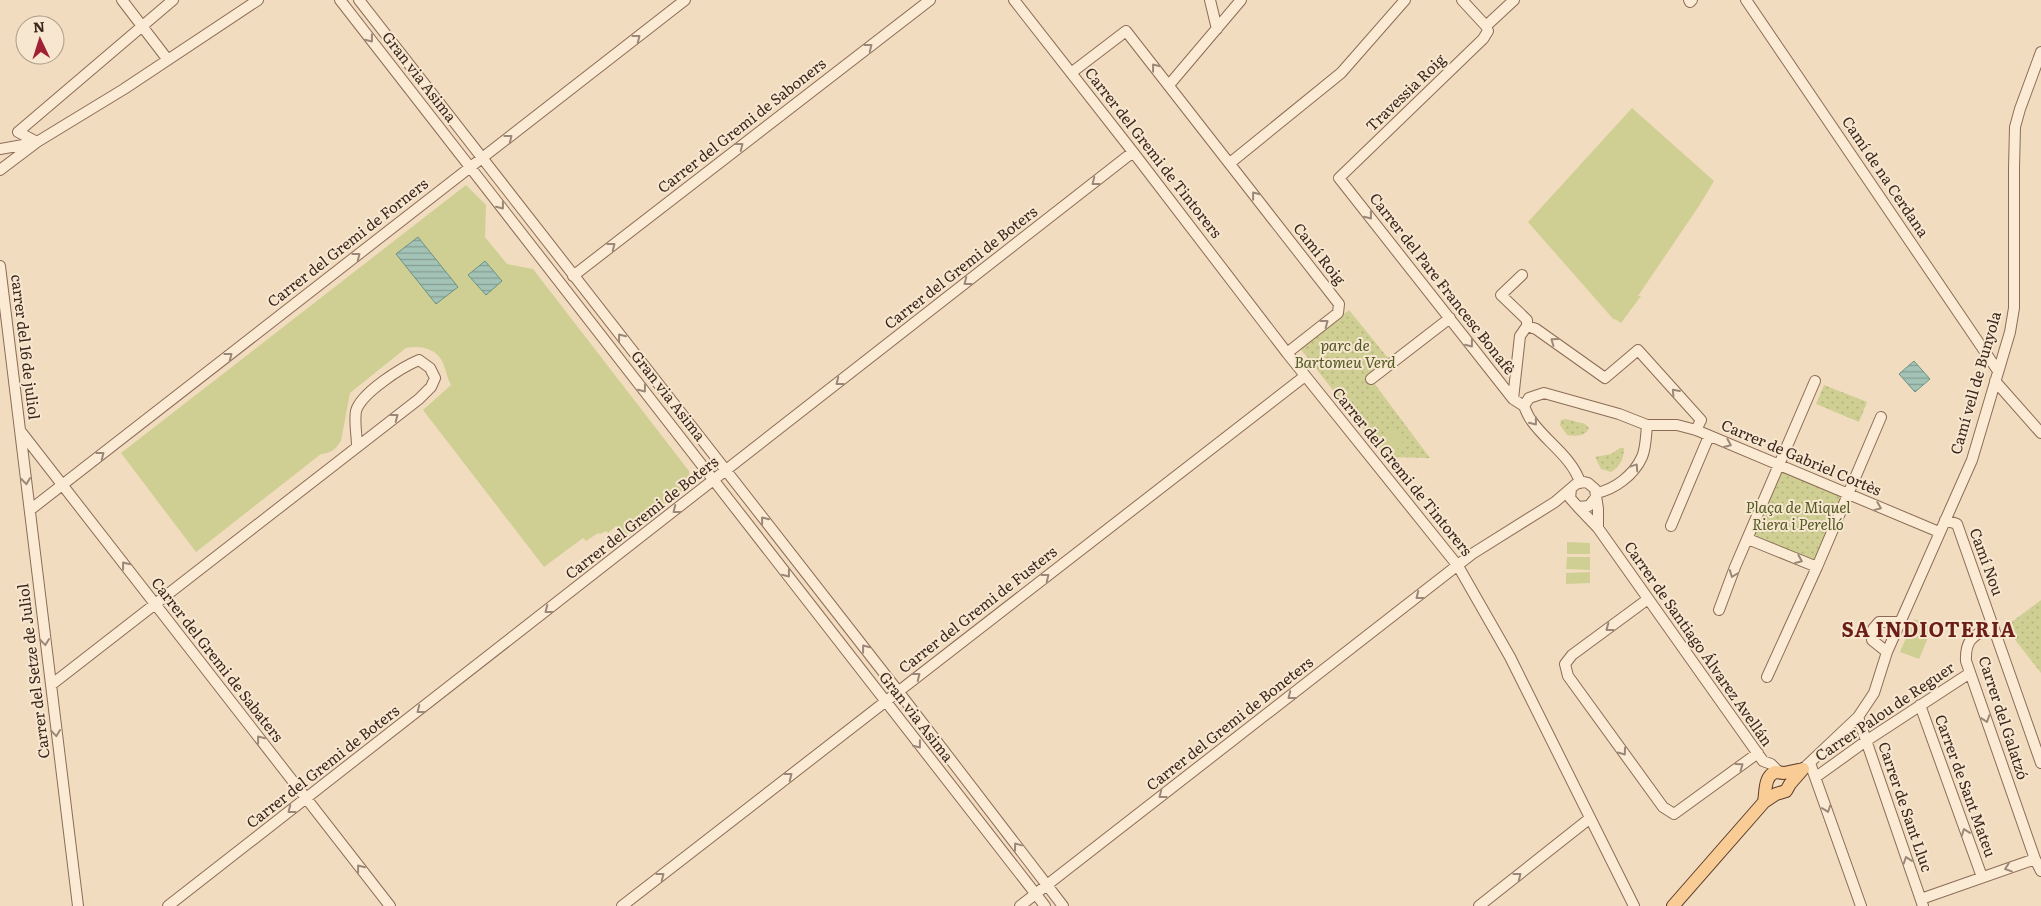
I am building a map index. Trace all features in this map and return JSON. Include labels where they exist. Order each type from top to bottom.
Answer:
[{"type":"main road","points":[[1673,906],[1764,802],[1770,787],[1769,775],[1784,776],[1807,766]]},
{"type":"main road","points":[[1770,787],[1783,793],[1784,776]]},
{"type":"street","points":[[122,0],[168,60]]},
{"type":"street","points":[[37,142],[18,132],[173,0]]},
{"type":"street","points":[[0,170],[37,142],[168,60],[258,0]]},
{"type":"street","name":"Gran via Asima","points":[[340,0],[1045,906]]},
{"type":"street","name":"Gran via Asima","points":[[359,0],[898,691],[1063,906]]},
{"type":"street","name":"Carrer del Gremi de Forners","points":[[30,510],[685,0]]},
{"type":"street","name":"Carrer del Gremi de Saboners","points":[[573,276],[930,0]]},
{"type":"street","name":"Carrer del Gremi de Tintorers","points":[[1014,0],[1287,352],[1458,566],[1510,657],[1634,906]]},
{"type":"street","points":[[1210,0],[1217,29]]},
{"type":"street","points":[[1230,163],[1341,73],[1405,0]]},
{"type":"street","points":[[1462,0],[1486,26],[1514,0]]},
{"type":"street","name":"Camí de na Cerdana","points":[[1746,0],[1996,376],[2041,433]]},
{"type":"street","points":[[1169,85],[1240,1]]},
{"type":"street","name":"Travessia Roig","points":[[1339,178],[1483,39],[1488,31],[1486,26]]},
{"type":"street","name":"Camí Roig","points":[[1071,73],[1126,31],[1230,163],[1339,304],[1338,313],[1287,352]]},
{"type":"street","name":"Camí vell de Bunyola","points":[[1807,766],[1858,717],[1874,693],[1887,652],[1972,460],[2010,332],[2014,308],[2015,127],[2041,52]]},
{"type":"street","points":[[0,149],[37,142]]},
{"type":"street","name":"Carrer del Gremi de Boters","points":[[168,906],[726,472],[1133,152]]},
{"type":"street","name":"Carrer del Pare Francesc Bonafè","points":[[1339,178],[1513,399],[1524,406]]},
{"type":"street","name":"carrer del 16 de juliol","points":[[0,266],[21,432]]},
{"type":"street","points":[[1513,399],[1520,336],[1527,320],[1501,295],[1522,275]]},
{"type":"street","points":[[1370,379],[1450,318]]},
{"type":"street","points":[[1526,326],[1536,329],[1606,378],[1638,350],[1700,420],[1696,430]]},
{"type":"street","points":[[50,685],[419,399],[431,388],[435,378],[430,368],[419,360],[405,365],[364,397],[356,411],[357,446]]},
{"type":"street","name":"Carrer del Gremi de Fusters","points":[[622,906],[884,701],[1306,376]]},
{"type":"street","points":[[1719,610],[1815,381]]},
{"type":"street","name":"Carrer de Gabriel Cortès","points":[[1524,406],[1529,398],[1544,393],[1619,414],[1648,425],[1677,426],[1696,430],[1939,532]]},
{"type":"street","points":[[1524,406],[1530,420],[1568,460],[1580,482]]},
{"type":"street","points":[[1768,677],[1881,417]]},
{"type":"street","points":[[1555,502],[1576,506],[1589,506],[1596,495],[1612,488],[1630,474],[1642,457],[1648,425]]},
{"type":"street","name":"Carrer del Gremi de Sabaters","points":[[21,432],[390,906]]},
{"type":"street","name":"Carrer del Setze de Juliol","points":[[21,432],[78,906]]},
{"type":"street","points":[[1671,526],[1709,436]]},
{"type":"street","points":[[1555,502],[1580,482],[1588,483],[1595,489],[1598,528]]},
{"type":"street","points":[[1571,489],[1570,498],[1576,506]]},
{"type":"street","name":"Carrer del Gremi de Boneters","points":[[1020,906],[1472,554],[1555,502]]},
{"type":"street","name":"Carrer de Santiago Álvarez Avellán","points":[[1576,506],[1598,528],[1760,757],[1784,776]]},
{"type":"street","name":"Camí Nou","points":[[1945,520],[1957,524],[2041,763]]},
{"type":"street","points":[[1748,539],[1817,567]]},
{"type":"street","points":[[1648,598],[1572,655],[1565,664],[1568,676],[1663,807],[1674,814],[1760,757],[1770,787]]},
{"type":"street","points":[[1887,652],[1872,640],[1874,629],[1879,622],[1901,622]]},
{"type":"street","name":"Carrer del Galatzó","points":[[1993,625],[1970,639],[1966,649],[1966,661],[2035,859],[2041,871]]},
{"type":"street","name":"Carrer Palou de Reguer","points":[[1816,776],[1970,673]]},
{"type":"street","name":"Carrer de Sant Mateu","points":[[1920,705],[1982,878]]},
{"type":"street","name":"Carrer de Sant Lluc","points":[[1858,717],[1922,902]]},
{"type":"street","points":[[1807,766],[1816,776],[1861,906]]},
{"type":"street","points":[[1479,906],[1590,819]]},
{"type":"street","points":[[1922,902],[2035,859]]},
{"type":"green space","points":[[1632,108],[1714,181],[1638,296],[1641,296],[1621,323],[1614,320],[1528,222]]},
{"type":"green space","points":[[466,185],[486,205],[485,237],[507,264],[533,269],[689,471],[689,486],[625,536],[616,526],[608,533],[606,531],[598,533],[586,541],[583,538],[544,567],[423,410],[451,385],[443,363],[437,354],[422,347],[411,347],[406,348],[350,393],[341,441],[335,449],[321,454],[196,552],[121,453]]},
{"type":"green space","name":"parc de Bartomeu Verd","points":[[1349,310],[1392,363],[1371,379],[1430,458],[1385,457],[1300,348]]},
{"type":"green space","points":[[1824,385],[1867,402],[1859,422],[1816,404]]},
{"type":"green space","points":[[1566,419],[1585,424],[1589,428],[1588,431],[1577,436],[1567,435],[1560,425],[1561,420]]},
{"type":"green space","points":[[1396,429],[1404,445],[1390,452],[1382,436]]},
{"type":"green space","points":[[1620,448],[1624,448],[1623,455],[1617,468],[1611,472],[1601,469],[1595,457],[1611,454]]},
{"type":"green space","name":"Plaça de Miquel Riera i Perelló","points":[[1779,466],[1847,494],[1817,567],[1748,539]]},
{"type":"green space","points":[[1567,542],[1590,543],[1590,554],[1567,554]]},
{"type":"green space","points":[[1567,557],[1590,557],[1590,570],[1566,569]]},
{"type":"green space","points":[[1590,572],[1590,583],[1566,584],[1566,573]]},
{"type":"green space","points":[[2041,600],[2041,673],[2005,627]]},
{"type":"green space","points":[[1914,619],[1933,626],[1919,659],[1900,652]]},
{"type":"shaded area","points":[[418,237],[458,287],[436,304],[396,254]]},
{"type":"shaded area","points":[[485,261],[502,281],[486,295],[468,275]]},
{"type":"shaded area","points":[[1914,361],[1930,379],[1915,392],[1899,374]]},
{"type":"district","name":"SA INDIOTERIA","points":[[1929,630]]}]
